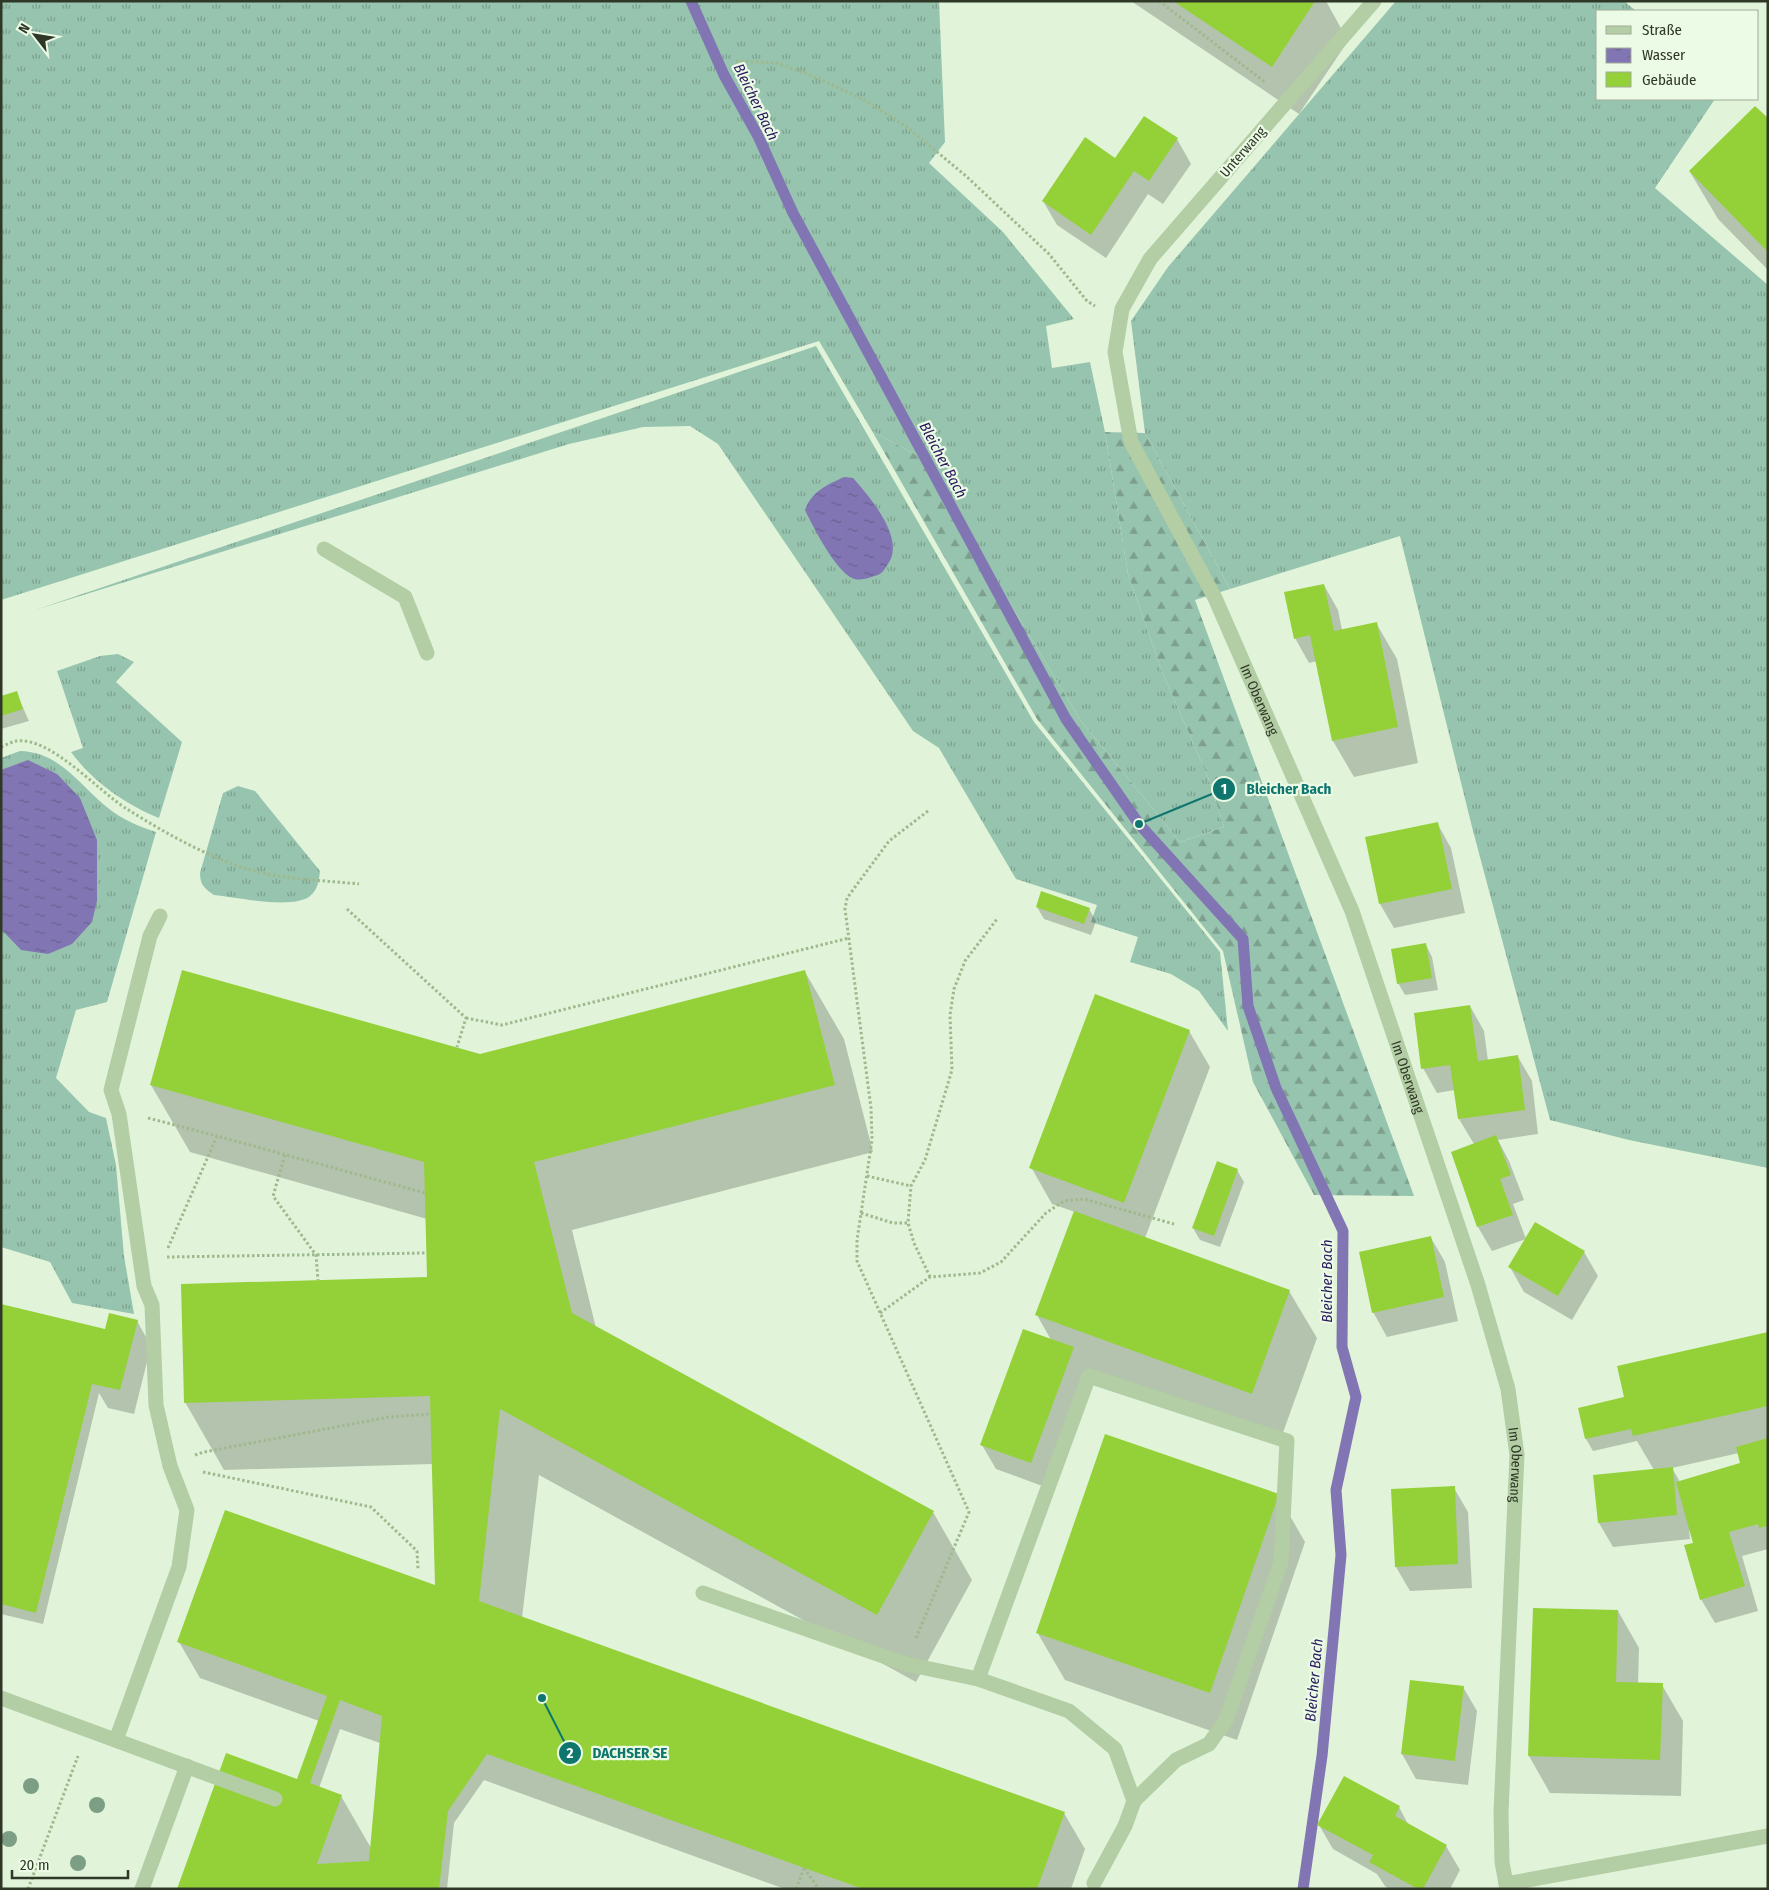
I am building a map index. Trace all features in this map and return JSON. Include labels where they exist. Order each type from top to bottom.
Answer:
[{"type":"street","name":"Unterwang","points":[[1121,316],[1150,259],[1374,1]]},
{"type":"street","name":"Im Oberwang","points":[[1121,316],[1115,352],[1131,442],[1215,598],[1352,911],[1478,1285],[1508,1389],[1517,1455],[1501,1812],[1502,1862],[1506,1886]]},
{"type":"street","points":[[324,549],[405,597],[427,652]]},
{"type":"street","points":[[116,1740],[178,1567],[187,1510],[170,1466],[156,1405],[152,1305],[144,1286],[119,1114],[111,1090],[150,936],[160,916]]},
{"type":"street","points":[[978,1679],[1089,1376],[1287,1441],[1281,1562],[1226,1720],[1209,1744],[1176,1760],[1134,1801],[1125,1826],[1094,1887]]},
{"type":"street","points":[[703,1594],[906,1664],[978,1679],[1069,1711],[1115,1749],[1134,1801]]},
{"type":"street","points":[[1,1698],[275,1799]]},
{"type":"street","points":[[142,1889],[187,1766]]},
{"type":"street","points":[[1506,1886],[1768,1836]]},
{"type":"path","points":[[1159,1],[1288,100]]},
{"type":"path","points":[[736,61],[776,63],[820,78],[864,100],[907,127],[966,176],[1049,254],[1086,301],[1121,316]]},
{"type":"path","points":[[1,747],[16,741],[35,743],[42,746],[63,757],[88,781],[126,809],[182,841],[241,866],[272,875],[359,884]]},
{"type":"path","points":[[906,1664],[969,1512],[857,1261],[857,1240],[872,1140],[871,1108],[845,909],[847,898],[889,841],[928,810]]},
{"type":"path","points":[[347,909],[466,1018],[502,1025],[849,938]]},
{"type":"path","points":[[930,1277],[914,1243],[908,1223],[911,1186],[925,1160],[952,1070],[950,1015],[954,989],[965,961],[998,919]]},
{"type":"path","points":[[457,1047],[466,1018]]},
{"type":"path","points":[[119,1114],[140,1115],[425,1193]]},
{"type":"path","points":[[218,1136],[164,1257],[427,1253]]},
{"type":"path","points":[[285,1155],[273,1196],[316,1255],[318,1280]]},
{"type":"path","points":[[867,1176],[911,1186]]},
{"type":"path","points":[[880,1313],[930,1277],[980,1273],[1001,1262],[1046,1213],[1064,1201],[1084,1199],[1174,1224]]},
{"type":"path","points":[[861,1213],[893,1223],[908,1223]]},
{"type":"path","points":[[170,1466],[204,1452],[389,1417],[431,1414]]},
{"type":"path","points":[[170,1466],[371,1507],[417,1552],[418,1569]]},
{"type":"path","points":[[28,1889],[79,1753]]},
{"type":"path","points":[[796,1889],[804,1868],[819,1889]]},
{"type":"green space","points":[[1,1],[939,1],[945,142],[929,163],[1003,232],[1074,319],[1046,326],[1052,368],[1090,362],[1105,432],[1128,574],[1161,669],[1208,777],[1224,827],[1180,842],[1081,721],[922,458],[872,431],[819,341],[1,600]]},
{"type":"green space","points":[[1396,1],[1624,1],[1635,10],[1596,10],[1596,100],[1714,100],[1655,188],[1768,285],[1768,1168],[1629,1140],[1550,1120],[1472,827],[1400,536],[1230,589],[1145,433],[1131,321],[1168,267]]},
{"type":"green space","points":[[816,346],[1034,722],[1220,952],[1228,1031],[1199,991],[1171,974],[1130,962],[1138,937],[1091,922],[1097,905],[1016,879],[939,748],[913,731],[718,444],[690,426],[643,427],[569,444],[35,610]]},
{"type":"green space","points":[[872,431],[922,458],[1081,721],[1180,842],[1224,827],[1208,777],[1161,669],[1128,574],[1105,432],[1145,433],[1230,589],[1195,600],[1414,1196],[1314,1195],[1253,1082],[1223,951],[1037,719]]},
{"type":"green space","points":[[118,654],[134,662],[116,682],[182,742],[159,818],[134,806],[110,791],[79,763],[71,752],[83,748],[57,671],[100,656]]},
{"type":"green space","points":[[20,751],[47,757],[58,763],[119,816],[156,832],[107,1002],[76,1010],[56,1078],[89,1112],[106,1118],[116,1165],[124,1256],[134,1314],[72,1303],[50,1262],[1,1247],[1,758]]},
{"type":"green space","points":[[238,786],[255,791],[320,871],[319,881],[313,894],[302,900],[291,902],[264,902],[214,895],[204,886],[200,873],[223,793]]},
{"type":"water","points":[[844,477],[853,478],[868,496],[884,519],[893,543],[892,554],[884,570],[878,575],[865,579],[858,580],[852,578],[839,567],[813,527],[805,510],[816,493]]},
{"type":"water","points":[[28,760],[57,774],[80,798],[97,840],[97,901],[92,922],[72,944],[48,954],[21,950],[1,929],[1,770]]},
{"type":"building","points":[[1173,1],[1315,1],[1272,67]]},
{"type":"building","points":[[1755,106],[1768,118],[1768,252],[1689,171]]},
{"type":"building","points":[[1144,116],[1178,138],[1149,181],[1134,171],[1091,235],[1042,201],[1085,137],[1115,158]]},
{"type":"building","points":[[1324,584],[1334,631],[1377,622],[1398,727],[1332,741],[1310,635],[1294,639],[1284,592]]},
{"type":"building","points":[[17,691],[23,709],[1,716],[1,696]]},
{"type":"building","points":[[1438,822],[1452,889],[1379,904],[1365,837]]},
{"type":"building","points":[[1041,891],[1090,908],[1084,924],[1036,907]]},
{"type":"building","points":[[1426,943],[1432,978],[1397,984],[1391,949]]},
{"type":"building","points":[[182,970],[480,1054],[805,970],[835,1085],[534,1162],[572,1313],[934,1511],[877,1615],[500,1409],[479,1601],[1065,1812],[1037,1889],[863,1889],[487,1754],[448,1811],[439,1889],[177,1889],[226,1753],[297,1779],[327,1696],[177,1642],[225,1510],[435,1585],[430,1396],[184,1403],[181,1284],[427,1277],[424,1162],[150,1085]],"holes":[[[340,1700],[382,1716],[369,1861],[317,1864],[342,1795],[310,1783]]]},
{"type":"building","points":[[1095,994],[1190,1030],[1124,1203],[1029,1168]]},
{"type":"building","points":[[1470,1005],[1478,1061],[1518,1055],[1525,1110],[1458,1119],[1450,1065],[1421,1069],[1414,1013]]},
{"type":"building","points":[[1496,1135],[1511,1175],[1500,1179],[1513,1215],[1477,1227],[1451,1152]]},
{"type":"building","points":[[1217,1161],[1238,1169],[1214,1236],[1192,1228]]},
{"type":"building","points":[[1074,1211],[1290,1290],[1252,1394],[1035,1315]]},
{"type":"building","points":[[1535,1222],[1585,1251],[1558,1296],[1508,1267]]},
{"type":"building","points":[[1431,1236],[1444,1297],[1372,1313],[1359,1252]]},
{"type":"building","points":[[1,1304],[105,1329],[109,1313],[138,1320],[120,1390],[92,1384],[36,1613],[1,1604]]},
{"type":"building","points":[[1023,1329],[1074,1347],[1031,1463],[980,1445]]},
{"type":"building","points":[[1768,1332],[1768,1406],[1633,1436],[1631,1429],[1585,1439],[1578,1408],[1624,1397],[1617,1366]]},
{"type":"building","points":[[1105,1434],[1279,1494],[1210,1693],[1036,1633]]},
{"type":"building","points":[[1768,1438],[1768,1526],[1759,1528],[1758,1524],[1729,1532],[1745,1586],[1700,1600],[1684,1545],[1693,1543],[1676,1482],[1740,1463],[1736,1447]]},
{"type":"building","points":[[1673,1467],[1677,1515],[1598,1523],[1593,1475]]},
{"type":"building","points":[[1455,1486],[1458,1564],[1395,1567],[1391,1489]]},
{"type":"building","points":[[1533,1608],[1618,1610],[1616,1682],[1663,1683],[1660,1760],[1528,1756]]},
{"type":"building","points":[[1410,1680],[1464,1686],[1455,1761],[1401,1754]]},
{"type":"building","points":[[1344,1776],[1400,1806],[1395,1816],[1447,1845],[1423,1889],[1418,1889],[1369,1862],[1373,1855],[1317,1825]]},
{"type":"waterway","name":"Bleicher Bach","points":[[691,1],[724,75],[758,136],[793,213],[1066,719],[1139,824],[1243,939],[1248,1006],[1276,1088],[1343,1231],[1342,1347],[1356,1397],[1336,1490],[1341,1555],[1322,1756],[1303,1889]]},
{"type":"place","name":"Bleicher Bach","points":[[1139,824]]},
{"type":"place","name":"DACHSER SE","points":[[542,1698]]}]
